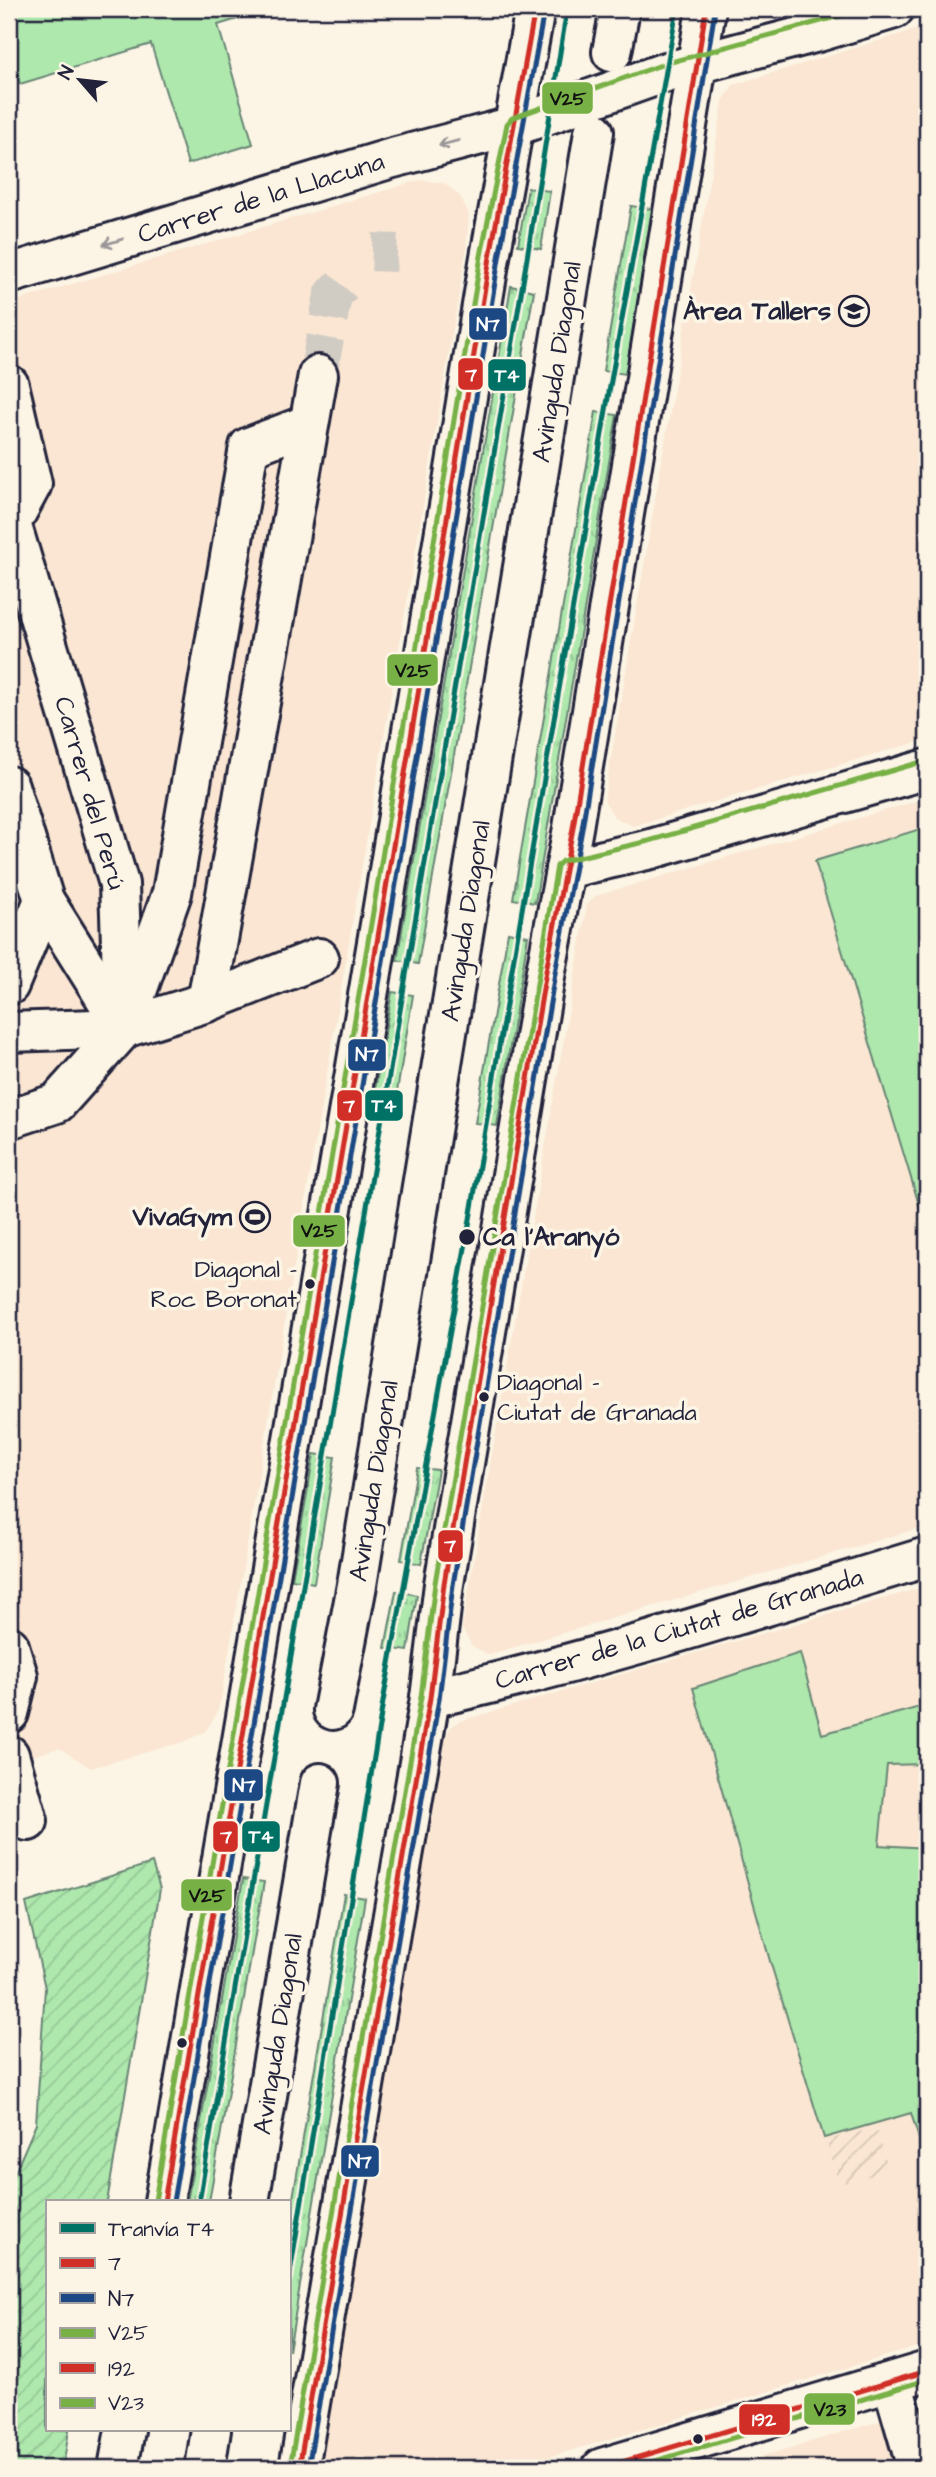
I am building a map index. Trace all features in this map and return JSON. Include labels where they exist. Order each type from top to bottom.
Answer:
[{"type":"street","points":[[164,2200],[490,257],[535,9]]},
{"type":"street","points":[[612,52],[620,9]]},
{"type":"street","points":[[299,2468],[430,1698],[444,1584],[623,525],[706,9]]},
{"type":"street","points":[[697,63],[894,9]]},
{"type":"street","name":"Carrer de la Llacuna","points":[[9,274],[389,159],[515,126],[697,63]]},
{"type":"street","name":"Avinguda Diagonal","points":[[333,1710],[362,1557],[594,132]]},
{"type":"street","points":[[207,1002],[318,375]]},
{"type":"street","name":"Carrer del Perú","points":[[9,385],[32,484],[10,524],[120,884],[124,1028]]},
{"type":"street","points":[[9,1119],[57,1103],[124,1028],[172,893],[249,447],[309,424]]},
{"type":"street","points":[[565,869],[651,849],[927,769]]},
{"type":"street","points":[[9,786],[44,900],[124,1028]]},
{"type":"street","points":[[120,884],[225,902]]},
{"type":"street","points":[[9,985],[44,900]]},
{"type":"street","points":[[9,1032],[124,1028],[207,1002],[320,958]]},
{"type":"street","name":"Carrer de la Ciutat de Granada","points":[[430,1698],[649,1641],[927,1557]]},
{"type":"street","points":[[9,1646],[18,1676],[9,1713]]},
{"type":"street","points":[[9,1759],[28,1821]]},
{"type":"street","name":"Avinguda Diagonal","points":[[250,2200],[320,1783]]},
{"type":"street","points":[[602,2468],[910,2377],[917,2468]]},
{"type":"street","points":[[118,2468],[125,2432]]},
{"type":"street","points":[[205,2468],[211,2432]]},
{"type":"shaded area","points":[[927,26],[927,739],[633,826],[614,817],[604,800],[723,101],[733,85]]},
{"type":"shaded area","points":[[420,180],[444,183],[460,196],[469,214],[466,252],[221,1699],[216,1715],[205,1732],[183,1742],[91,1768],[59,1748],[9,1763],[9,303]]},
{"type":"shaded area","points":[[927,798],[927,1526],[488,1655],[471,1645],[462,1628],[587,905],[595,896]]},
{"type":"shaded area","points":[[927,1586],[927,2344],[513,2468],[320,2468],[441,1751],[452,1726],[460,1721]]},
{"type":"shaded area","points":[[876,2128],[889,2171],[839,2184],[826,2140]]},
{"type":"shaded area","points":[[887,2419],[901,2468],[722,2468]]},
{"type":"green space","points":[[9,9],[270,9],[218,25],[253,144],[188,164],[151,44],[20,84],[9,47]]},
{"type":"green space","points":[[528,188],[550,191],[541,249],[518,245]]},
{"type":"green space","points":[[631,206],[652,209],[626,374],[603,371]]},
{"type":"green space","points":[[511,286],[534,291],[418,964],[397,960]]},
{"type":"green space","points":[[596,412],[617,415],[535,903],[513,899]]},
{"type":"green space","points":[[927,827],[927,1231],[815,861]]},
{"type":"green space","points":[[508,932],[528,936],[497,1126],[475,1123]]},
{"type":"green space","points":[[392,992],[413,995],[394,1110],[372,1107]]},
{"type":"green space","points":[[314,1454],[335,1457],[314,1583],[292,1579]]},
{"type":"green space","points":[[417,1468],[438,1470],[421,1564],[401,1560]]},
{"type":"green space","points":[[396,1591],[417,1595],[408,1651],[385,1648]]},
{"type":"green space","points":[[800,1653],[822,1734],[927,1705],[927,1764],[887,1765],[879,1845],[927,1848],[927,2165],[911,2113],[824,2138],[770,1961],[693,1688]]},
{"type":"green space","points":[[152,1863],[160,1889],[107,2200],[46,2200],[46,2432],[69,2432],[63,2468],[9,2468],[9,2186],[36,2124],[45,1988],[26,1903]]},
{"type":"green space","points":[[243,1879],[264,1882],[209,2200],[187,2200]]},
{"type":"green space","points":[[344,1894],[365,1898],[290,2345],[290,2216]]},
{"type":"tunnel","points":[[372,252],[397,253]]},
{"type":"tunnel","points":[[318,375],[333,295],[355,271]]},
{"type":"tram line","name":"T4","points":[[199,2200],[567,9]]},
{"type":"tram line","name":"T4","points":[[290,2273],[383,1702],[467,1237],[609,392],[677,9]]},
{"type":"transit line","name":"7","points":[[164,2200],[490,257],[535,9]]},
{"type":"transit line","name":"7","points":[[299,2468],[430,1698],[444,1584],[546,971],[573,828],[706,9]]},
{"type":"transit line","name":"V25","points":[[155,2200],[481,256],[507,124],[512,118],[664,64],[865,9]]},
{"type":"transit line","name":"N7","points":[[308,2468],[439,1699],[453,1585],[555,973],[582,829],[715,10]]},
{"type":"transit line","name":"N7","points":[[173,2200],[499,258],[544,11]]},
{"type":"transit line","name":"V25","points":[[290,2467],[421,1697],[435,1583],[557,866],[562,861],[649,841],[925,761]]},
{"type":"transit line","name":"192","points":[[602,2468],[927,2371]]},
{"type":"transit line","name":"V23","points":[[632,2468],[927,2380]]},
{"type":"place","name":"Àrea Tallers","points":[[854,311]]},
{"type":"place","name":"VivaGym","points":[[255,1217]]},
{"type":"place","name":"Ca l'Aranyó","points":[[467,1237]]},
{"type":"place","name":"Diagonal - Roc Boronat","points":[[310,1284]]},
{"type":"place","name":"Diagonal - Ciutat de Granada","points":[[484,1397]]}]
